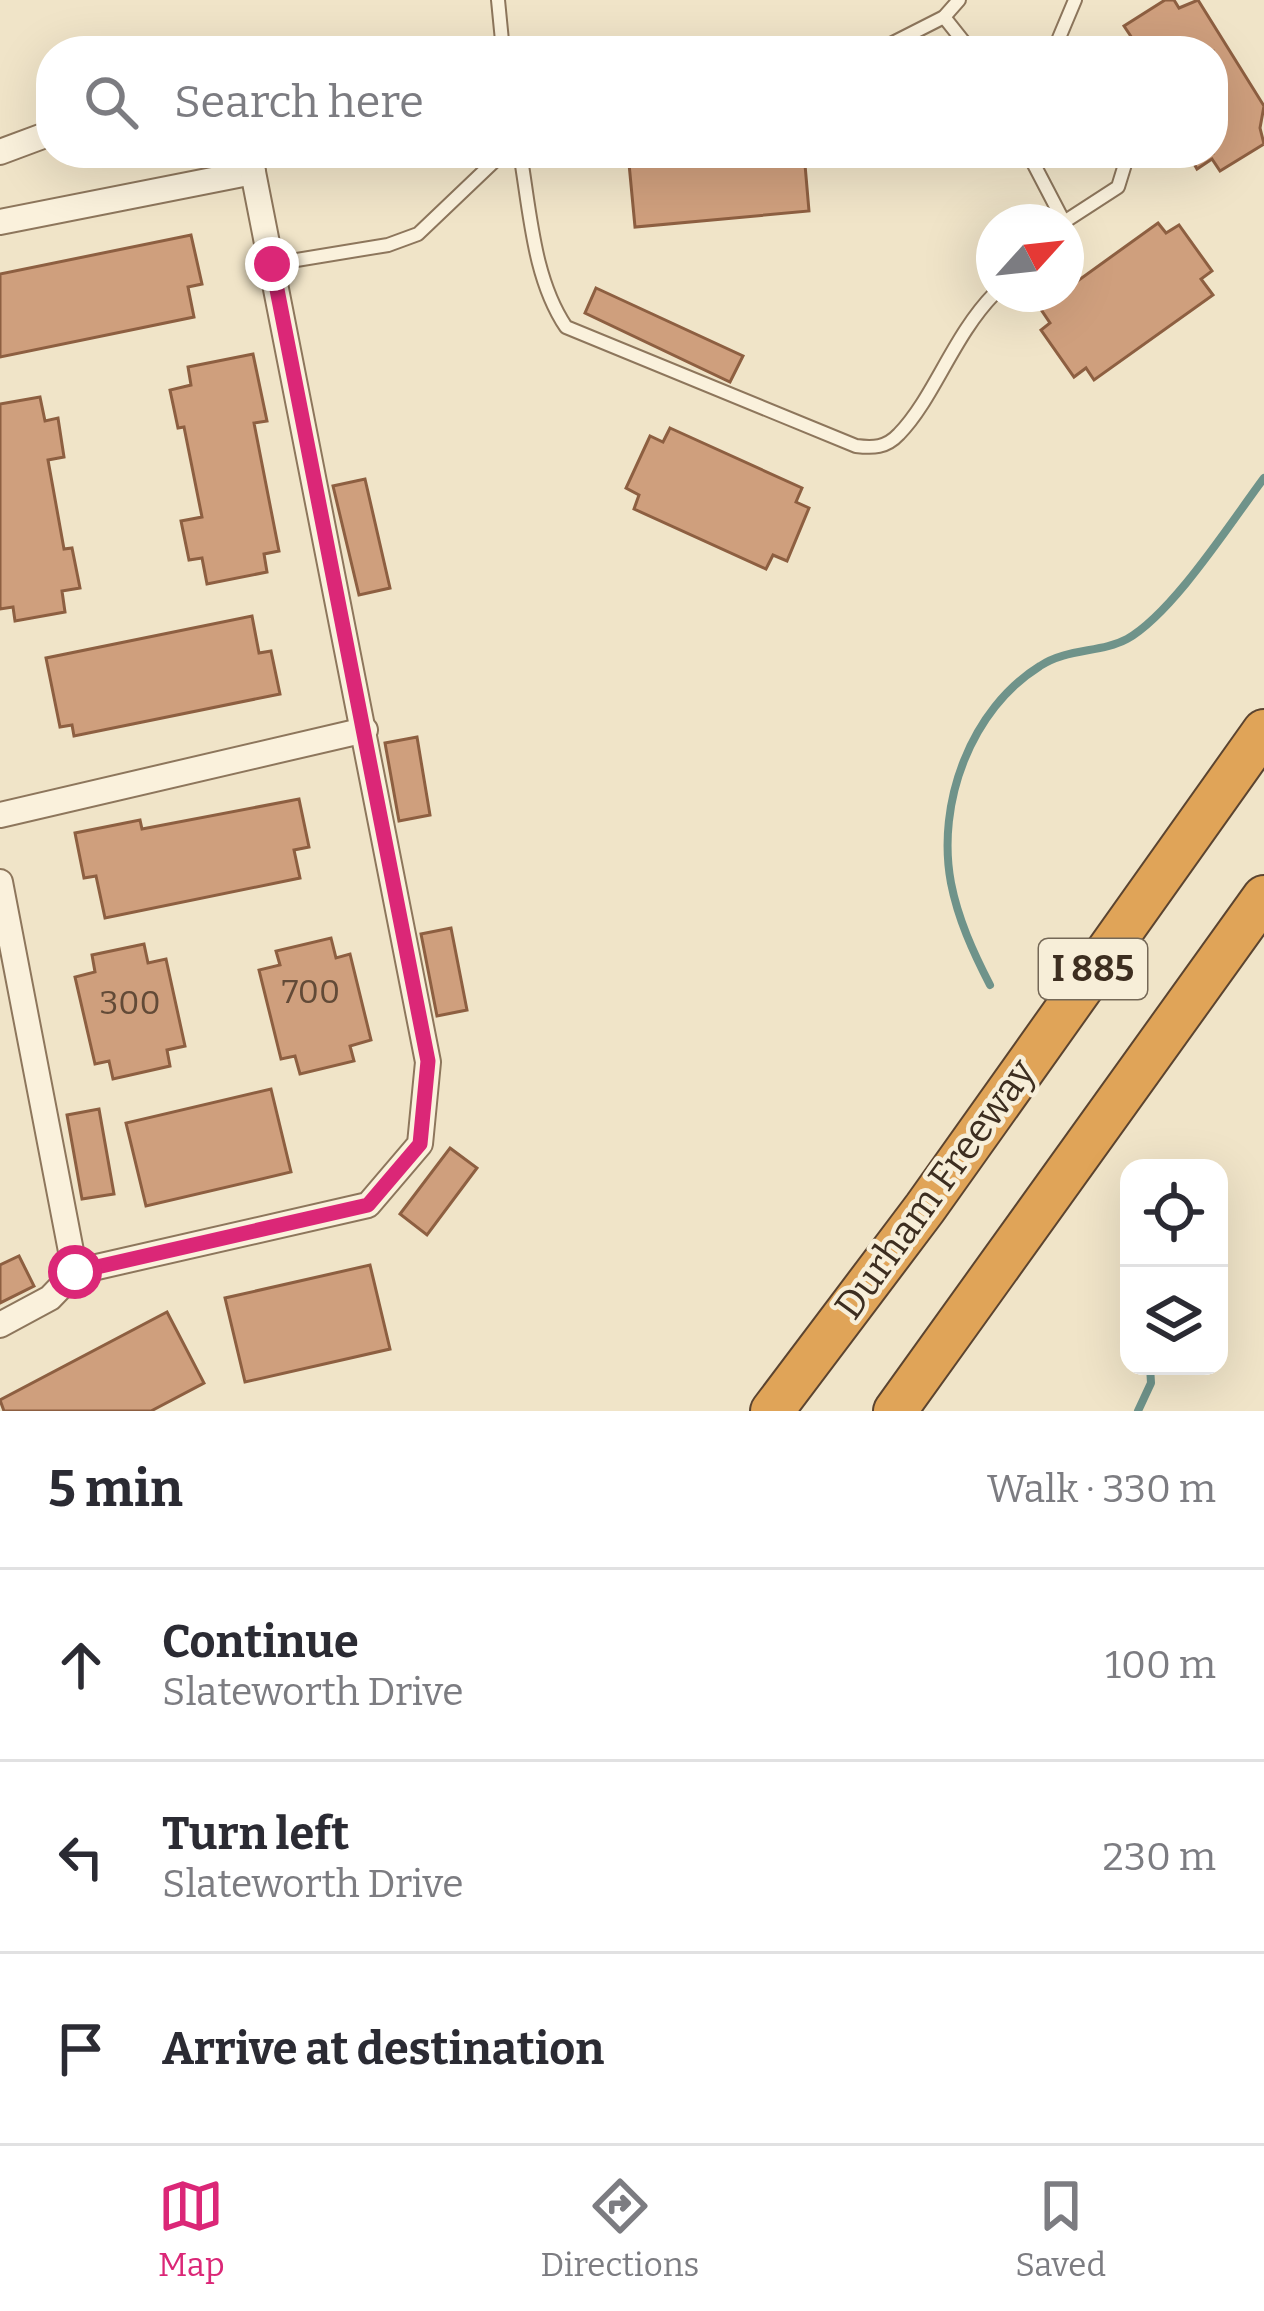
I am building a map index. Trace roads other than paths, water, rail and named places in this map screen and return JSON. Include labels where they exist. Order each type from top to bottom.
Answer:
[{"type":"highway","name":"Durham Freeway","points":[[772,1411],[925,1208],[1264,731]]},
{"type":"highway","name":"I 885","points":[[895,1411],[1264,897]]},
{"type":"highway","points":[[749,1411],[925,1208]]},
{"type":"street","points":[[0,152],[36,139]]},
{"type":"street","points":[[0,222],[227,168]]},
{"type":"street","points":[[0,1325],[50,1298],[75,1272],[368,1205],[420,1144],[428,1061],[249,168]]},
{"type":"street","points":[[0,815],[365,730]]},
{"type":"street","points":[[1,897],[75,1272]]},
{"type":"lane","points":[[498,0],[502,36]]},
{"type":"lane","points":[[907,36],[944,17],[959,0]]},
{"type":"lane","points":[[1060,36],[1075,0]]},
{"type":"lane","points":[[944,17],[959,36]]},
{"type":"lane","points":[[272,264],[388,245],[418,234],[487,168]]},
{"type":"lane","points":[[523,168],[542,272],[551,304],[566,326],[856,446],[879,448],[900,434],[976,312]]},
{"type":"lane","points":[[1036,168],[1064,222],[1118,187],[1124,168]]},
{"type":"waterway","points":[[990,985],[958,909],[948,852],[954,791],[978,732],[1016,684],[1040,666],[1117,643],[1145,626],[1200,565],[1264,478]]},
{"type":"waterway","points":[[1138,1411],[1151,1375]]}]
